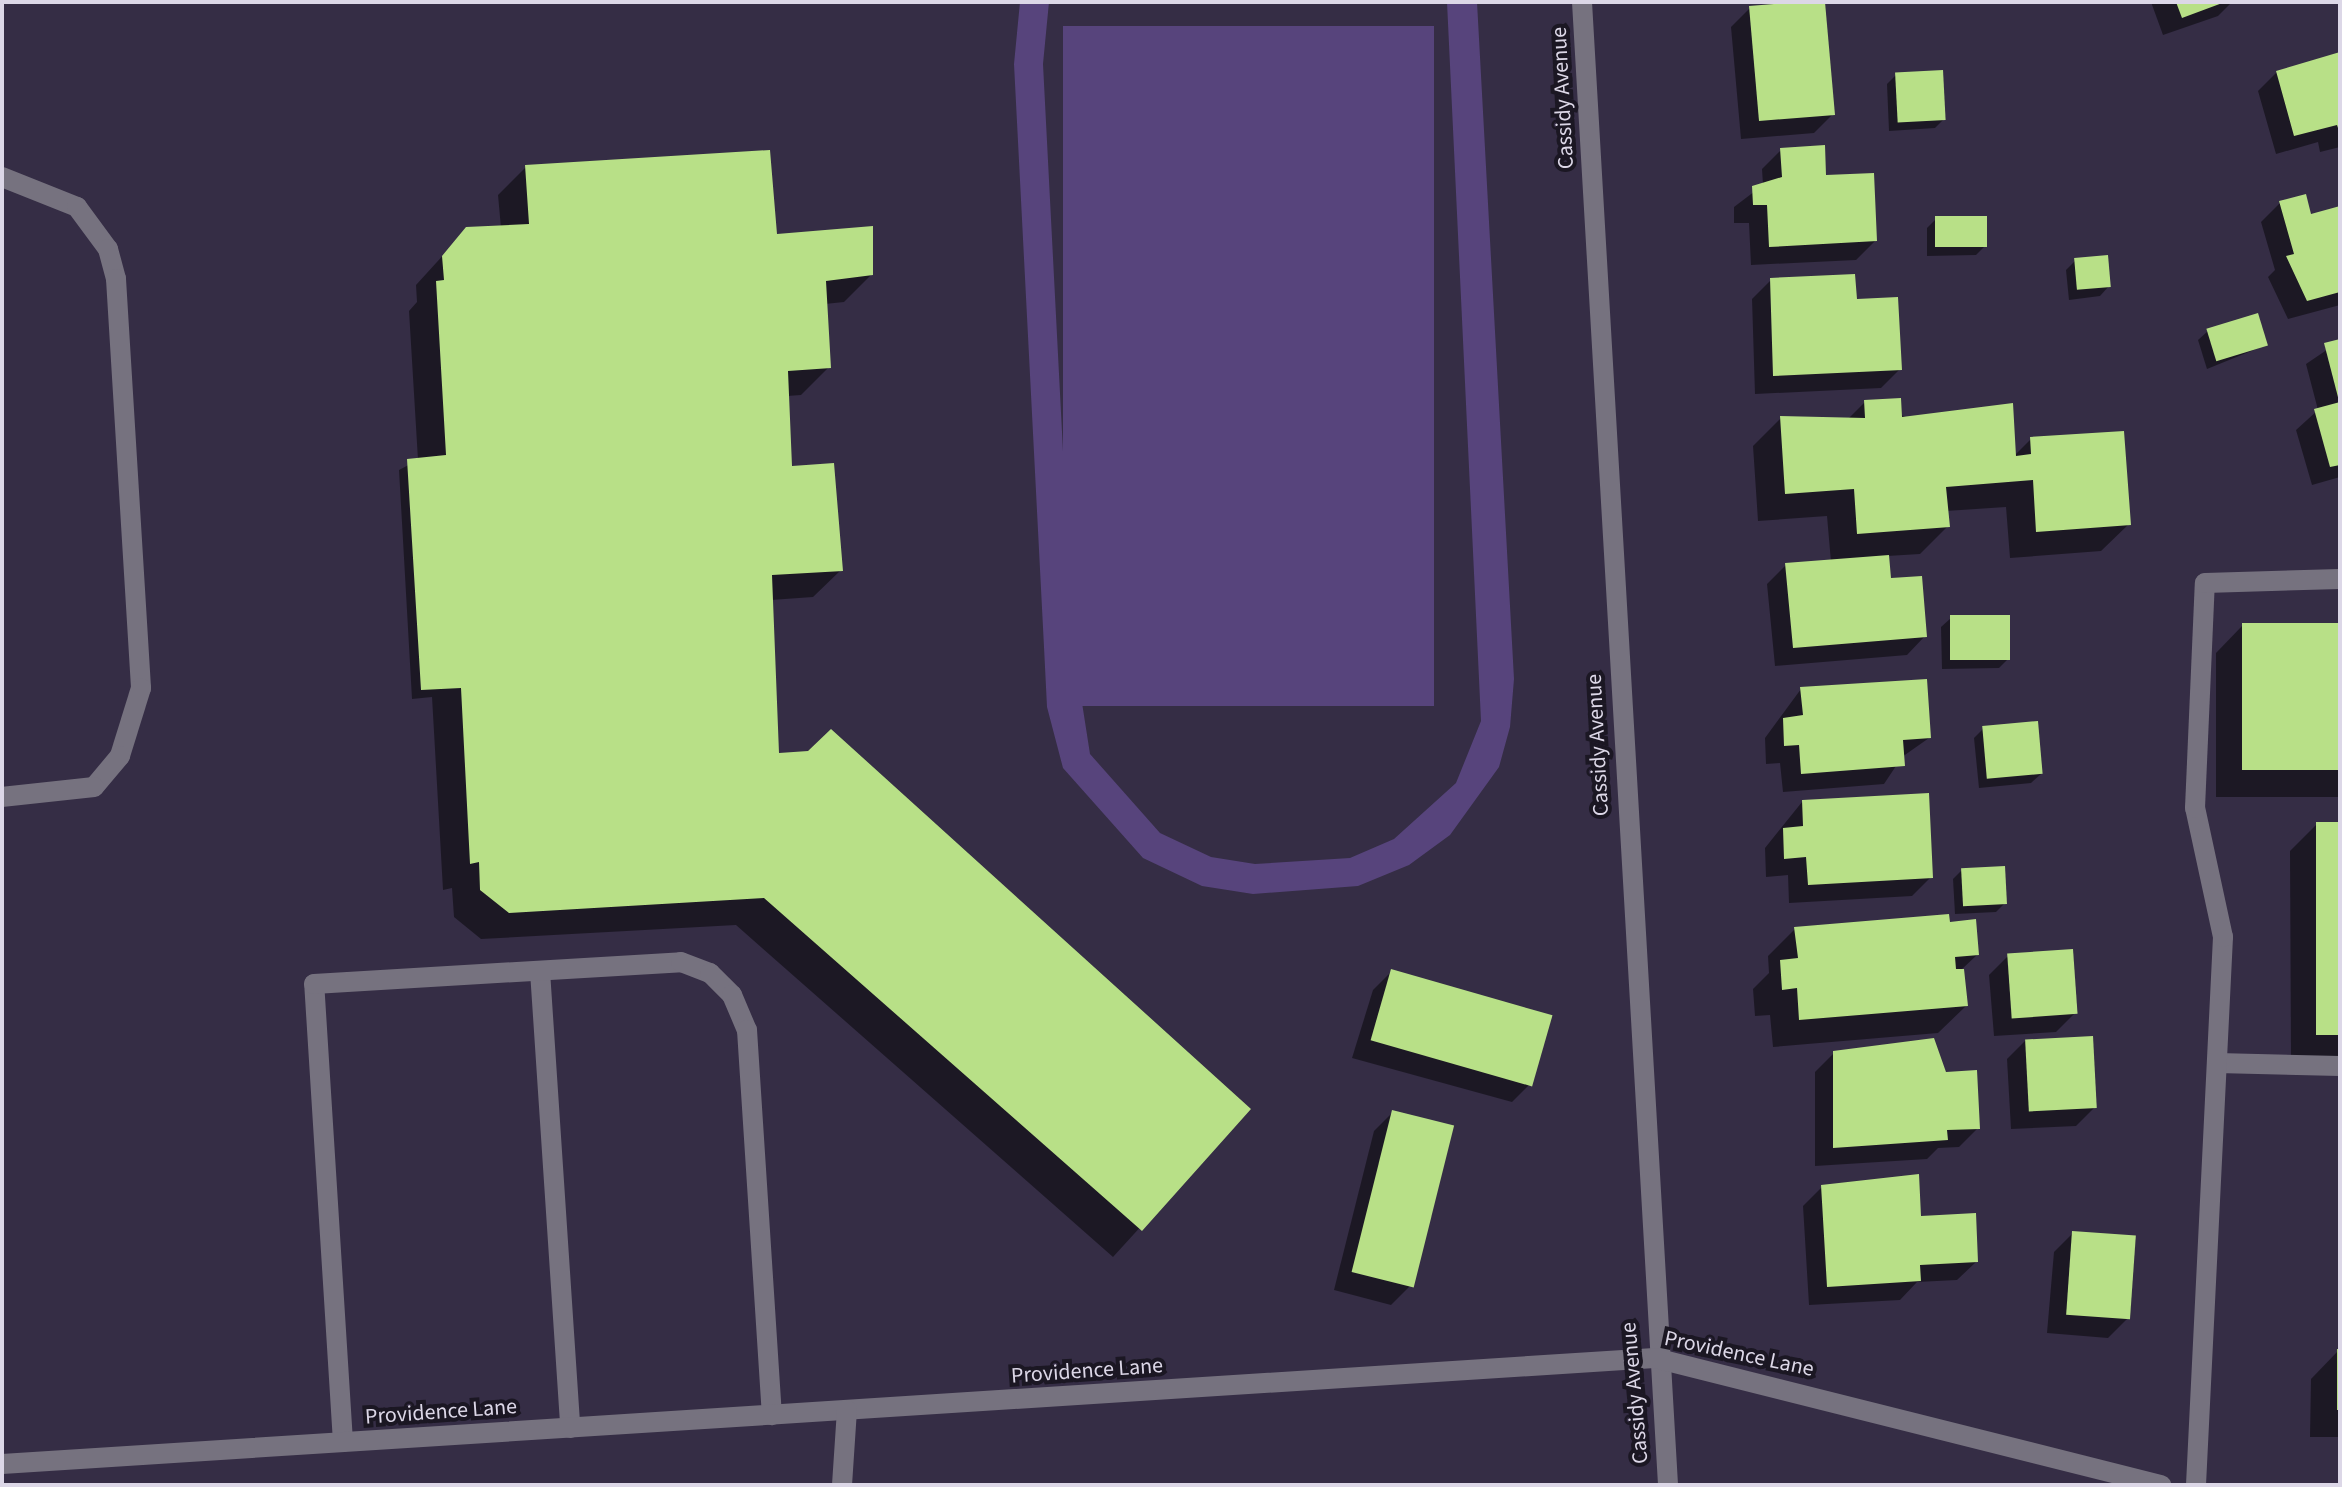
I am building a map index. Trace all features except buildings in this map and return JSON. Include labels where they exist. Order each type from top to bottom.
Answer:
[{"type":"street","name":"Cassidy Avenue","points":[[1582,2],[1655,1358],[1668,1485]]},
{"type":"street","points":[[2,177],[77,207],[112,264],[141,688],[120,756],[94,787],[2,797]]},
{"type":"street","points":[[2196,1485],[2223,937],[2195,808],[2205,583],[2340,579]]},
{"type":"street","points":[[343,1442],[314,984],[681,962],[710,973],[732,995],[747,1030],[772,1415]]},
{"type":"street","points":[[540,971],[570,1428]]},
{"type":"street","points":[[2217,1063],[2340,1066]]},
{"type":"street","name":"Providence Lane","points":[[2,1464],[1655,1358],[2161,1485]]},
{"type":"street","points":[[842,1485],[847,1410]]},
{"type":"shaded area","points":[[1020,2],[1049,2],[1043,64],[1073,645],[1090,754],[1160,833],[1211,857],[1255,864],[1350,858],[1394,839],[1456,783],[1481,721],[1447,2],[1477,2],[1514,679],[1510,727],[1499,767],[1450,835],[1409,865],[1358,886],[1253,894],[1202,886],[1143,858],[1063,768],[1047,707],[1014,64]]},
{"type":"shaded area","points":[[1063,26],[1434,26],[1434,706],[1063,706]]}]
